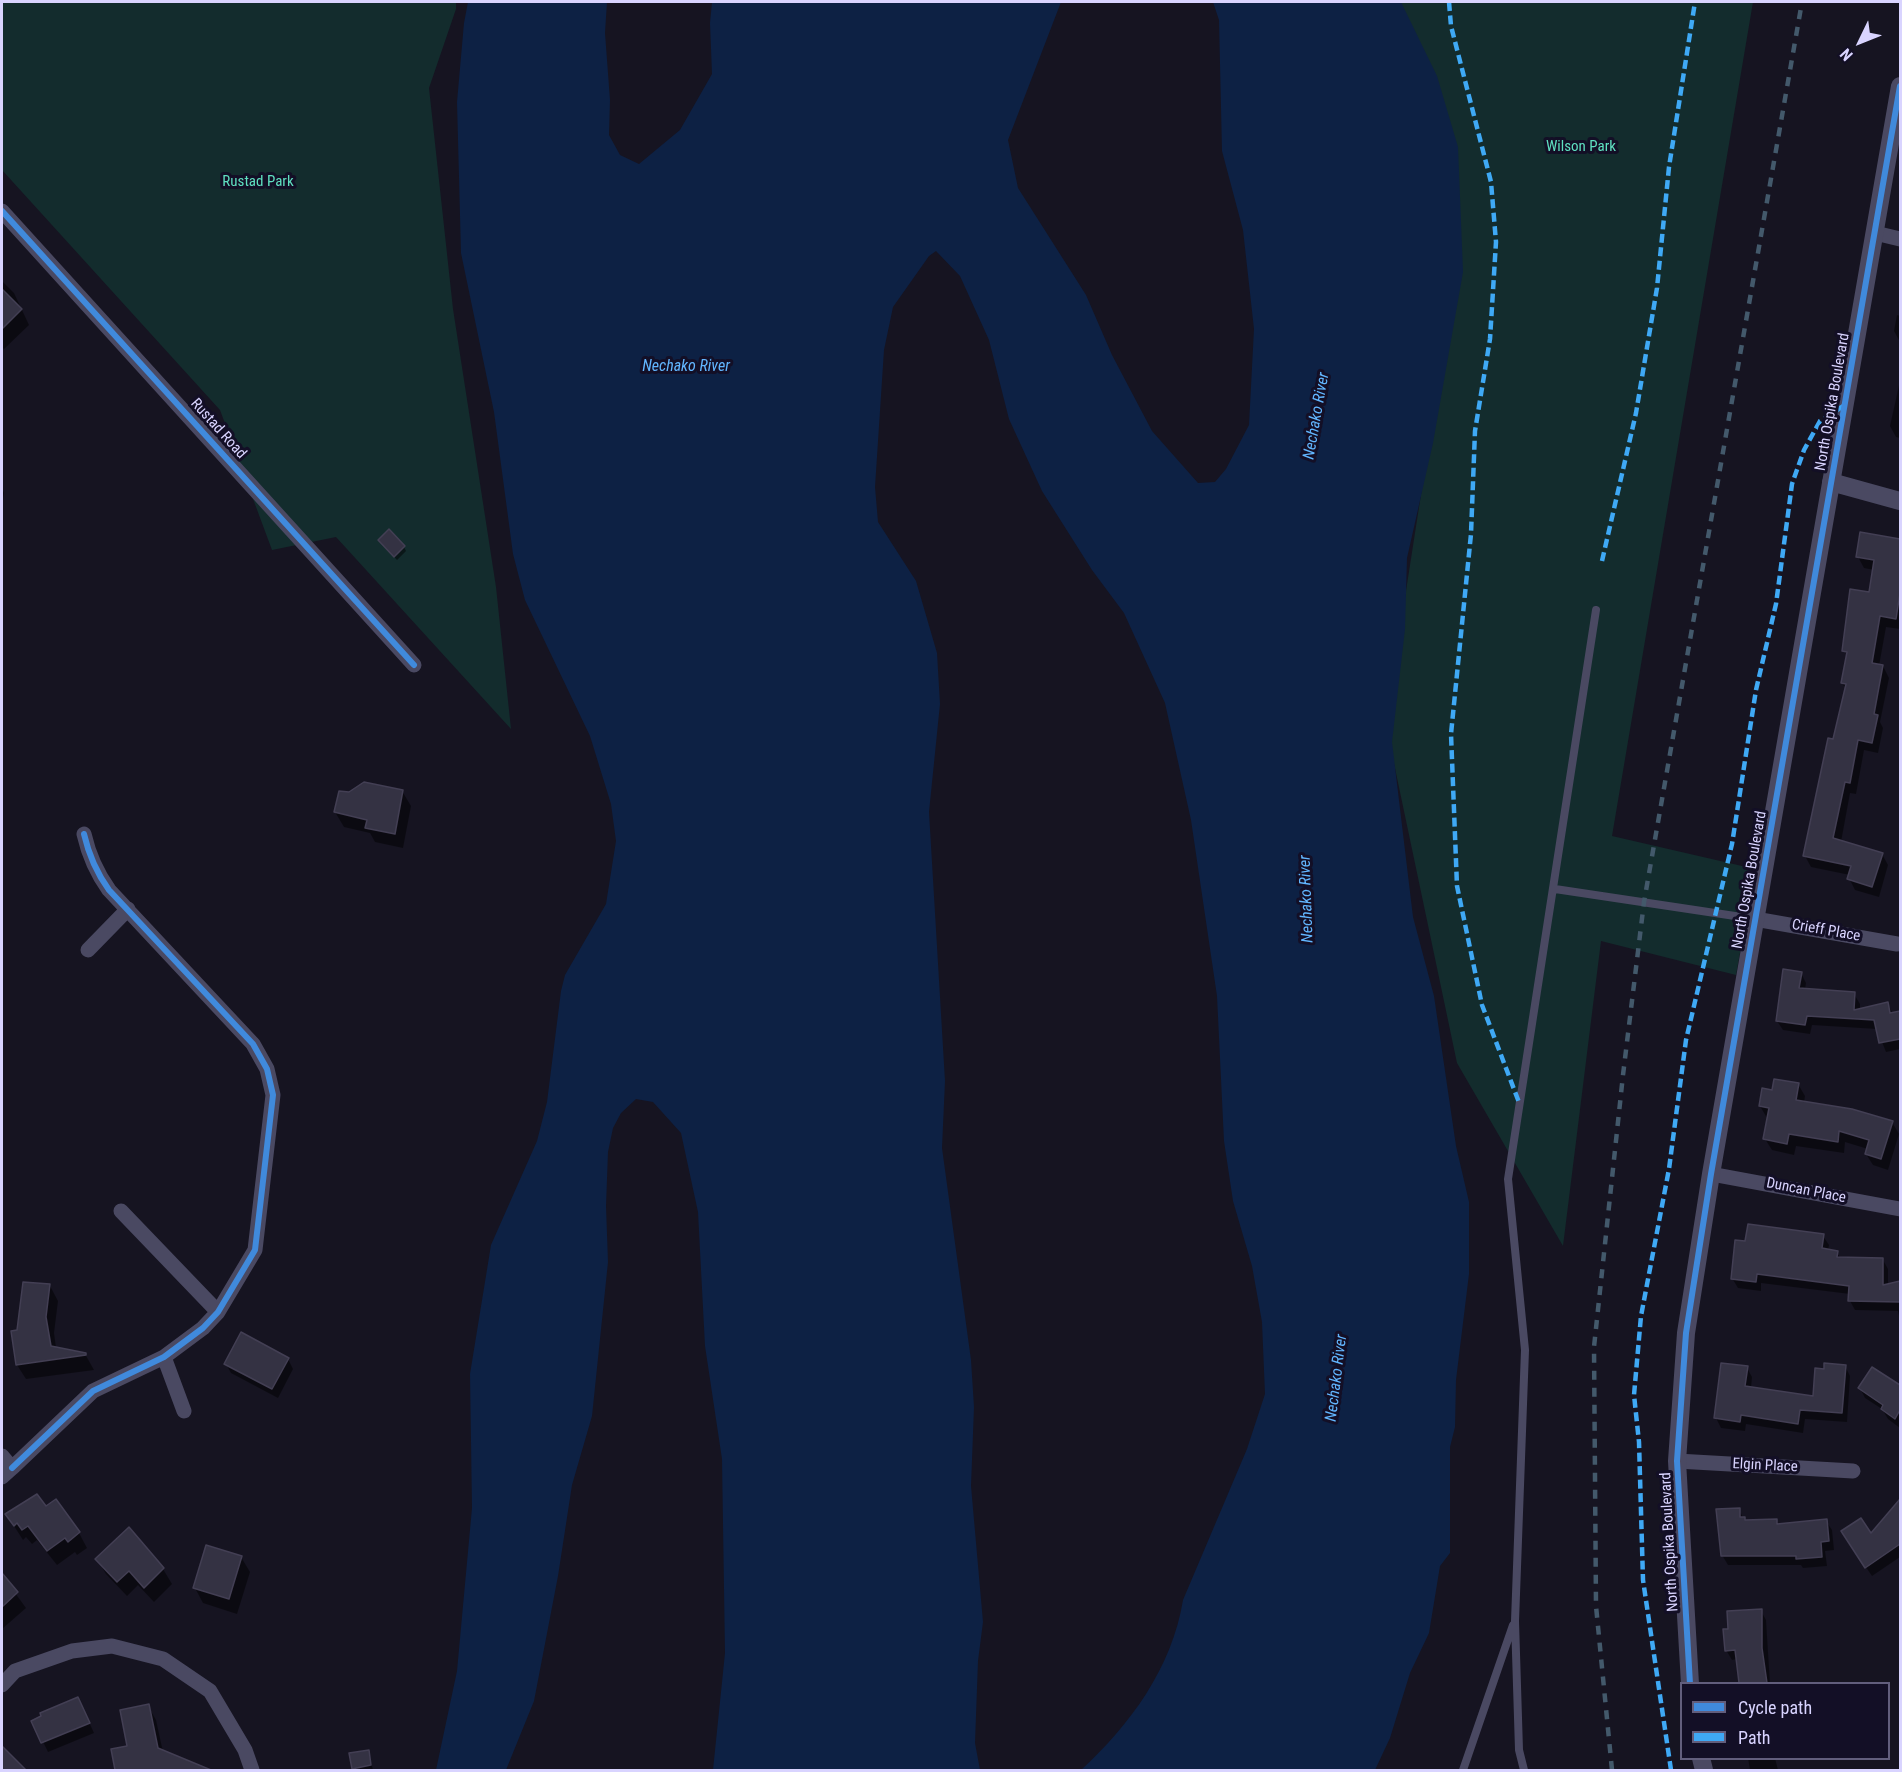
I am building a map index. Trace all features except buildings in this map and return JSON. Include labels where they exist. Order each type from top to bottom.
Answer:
[{"type":"street","name":"North Ospika Boulevard","points":[[1690,1682],[1677,1461],[1686,1333],[1711,1174],[1900,87]]},
{"type":"street","name":"Rustad Road","points":[[2,211],[414,665]]},
{"type":"street","points":[[1875,233],[1900,239]]},
{"type":"street","points":[[1831,482],[1900,501]]},
{"type":"street","points":[[5,1467],[93,1391],[164,1357],[203,1328],[218,1312],[255,1250],[273,1095],[267,1069],[253,1044],[98,874],[88,855],[84,834]]},
{"type":"street","points":[[88,950],[128,909]]},
{"type":"street","name":"Crieff Place","points":[[1755,919],[1897,944]]},
{"type":"street","name":"Duncan Place","points":[[1711,1174],[1900,1209]]},
{"type":"street","points":[[121,1211],[218,1312]]},
{"type":"street","points":[[164,1357],[184,1411]]},
{"type":"street","name":"Elgin Place","points":[[1677,1461],[1853,1471]]},
{"type":"street","points":[[2,1685],[15,1671],[72,1651],[112,1646],[163,1659],[210,1691],[245,1750],[252,1770]]},
{"type":"lane","points":[[1524,1770],[1519,1750],[1515,1621],[1525,1350],[1508,1179],[1555,889],[1596,610]]},
{"type":"lane","points":[[1555,889],[1755,919]]},
{"type":"lane","points":[[1463,1770],[1515,1621]]},
{"type":"green space","name":"Rustad Park","points":[[2,2],[456,2],[456,9],[429,88],[453,309],[496,587],[511,729],[336,537],[272,550],[220,410],[2,170]]},
{"type":"green space","name":"Wilson Park","points":[[1385,2],[1753,2],[1612,836],[1755,869],[1736,975],[1601,941],[1563,1246],[1457,1063],[1388,735],[1387,713],[1431,430]]},
{"type":"water","name":"Nechako River","points":[[468,2],[607,2],[605,33],[610,100],[609,135],[620,155],[639,164],[680,130],[712,74],[710,23],[712,2],[1061,2],[1008,140],[1018,188],[1086,295],[1112,355],[1152,431],[1198,483],[1215,482],[1226,469],[1249,425],[1254,329],[1243,230],[1222,151],[1219,20],[1213,2],[1401,2],[1437,76],[1458,147],[1463,272],[1433,443],[1407,558],[1405,629],[1392,742],[1413,917],[1434,996],[1456,1146],[1469,1202],[1469,1274],[1456,1380],[1455,1427],[1450,1447],[1450,1553],[1440,1566],[1429,1633],[1410,1673],[1390,1738],[1375,1770],[1081,1770],[1099,1753],[1132,1714],[1159,1672],[1169,1649],[1183,1600],[1247,1449],[1265,1394],[1262,1322],[1252,1266],[1233,1201],[1224,1141],[1217,996],[1191,820],[1165,703],[1124,613],[1092,570],[1042,491],[1009,419],[989,340],[960,276],[936,251],[929,256],[893,307],[884,350],[875,487],[878,522],[916,581],[937,653],[940,704],[929,812],[945,1081],[942,1148],[971,1360],[974,1407],[971,1486],[983,1622],[978,1661],[975,1743],[980,1770],[713,1770],[725,1653],[722,1459],[705,1346],[698,1212],[681,1133],[653,1102],[636,1099],[621,1113],[613,1128],[608,1152],[606,1206],[608,1262],[592,1416],[572,1485],[558,1576],[534,1701],[506,1770],[436,1770],[457,1671],[472,1508],[470,1374],[491,1245],[537,1141],[547,1102],[565,975],[606,904],[616,841],[611,804],[590,736],[525,600],[513,554],[494,412],[461,253],[457,102]]},
{"type":"railway","points":[[1612,1770],[1596,1606],[1594,1347],[1623,1075],[1644,902],[1802,2]]},
{"type":"marked path","points":[[1449,2],[1451,26],[1491,182],[1496,242],[1490,339],[1475,431],[1471,534],[1451,734],[1457,886],[1482,1005],[1520,1105]]},
{"type":"marked path","points":[[1602,561],[1636,413],[1657,288],[1669,167],[1695,2]]},
{"type":"marked path","points":[[1671,1770],[1643,1580],[1639,1442],[1634,1395],[1641,1316],[1669,1169],[1686,1040],[1732,844],[1756,690],[1776,604],[1792,484],[1804,450],[1820,421],[1845,405]]},
{"type":"cycle path","points":[[1690,1682],[1677,1461],[1686,1333],[1711,1174],[1900,86]]},
{"type":"cycle path","points":[[2,211],[414,665]]},
{"type":"cycle path","points":[[12,1468],[93,1391],[164,1357],[203,1328],[218,1312],[255,1250],[273,1095],[267,1069],[253,1044],[109,890],[94,864],[84,834]]}]
